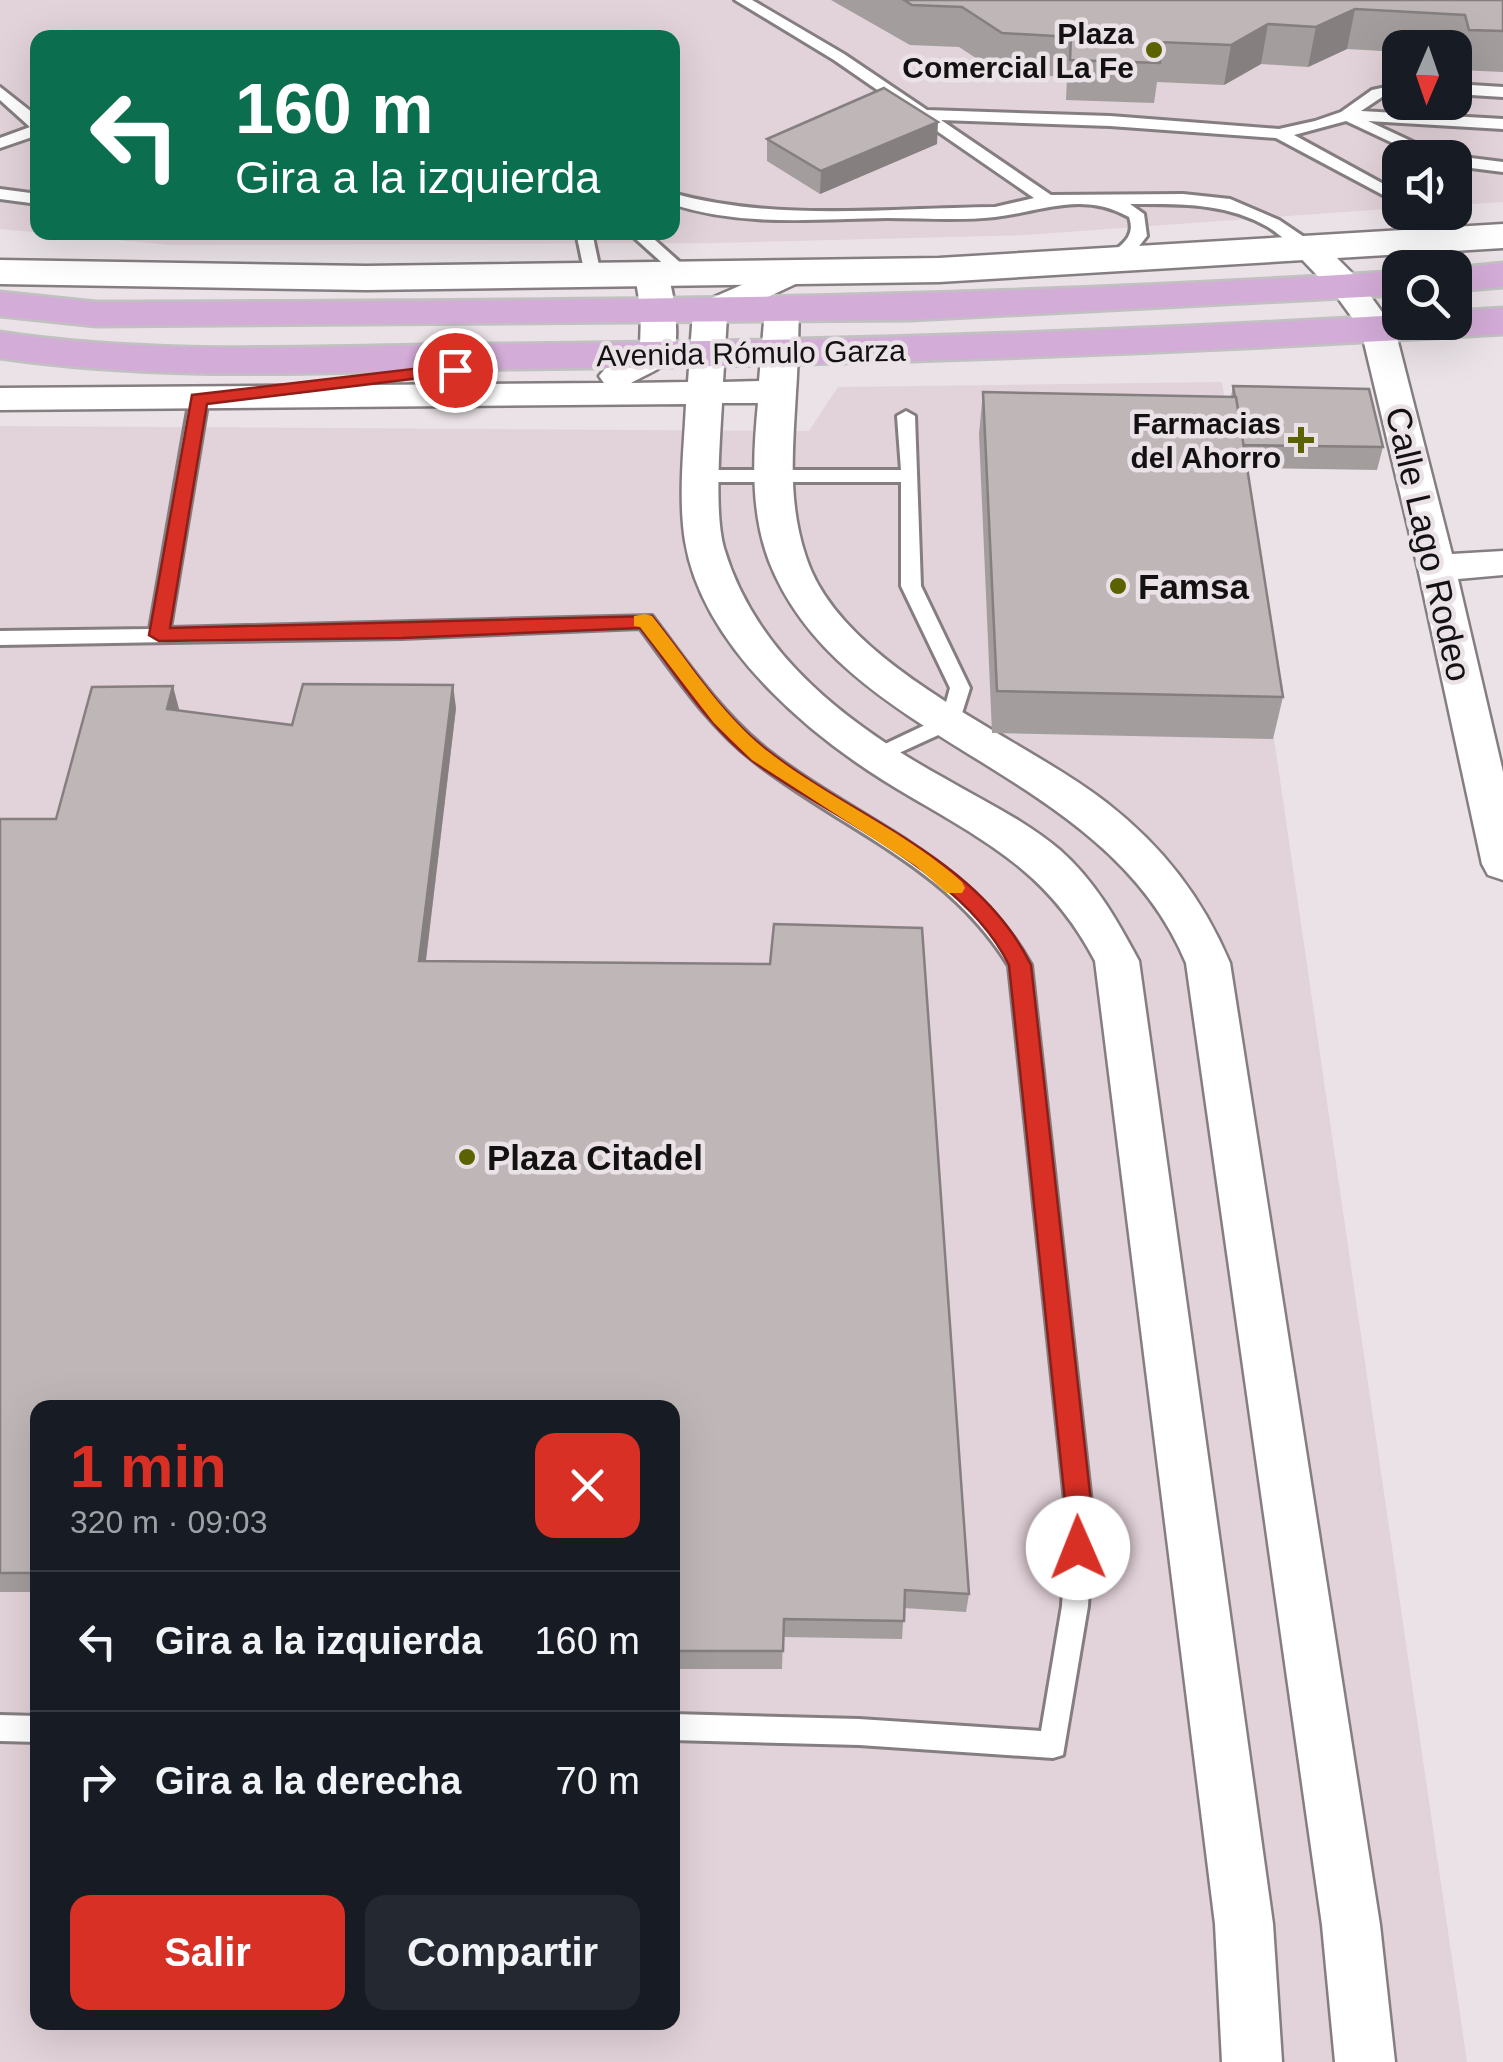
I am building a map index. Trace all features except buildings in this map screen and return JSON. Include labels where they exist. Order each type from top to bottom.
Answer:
[{"type":"main road","points":[[1472,278],[1503,275]]},
{"type":"main road","name":"Avenida Rómulo Garza","points":[[2,280],[96,314],[663,303],[710,311],[786,292],[1166,300],[1382,284]]},
{"type":"main road","name":"Avenida Rómulo Garza","points":[[0,345],[80,357],[567,355],[663,303]]},
{"type":"main road","name":"Avenida Rómulo Garza","points":[[663,303],[706,374],[779,373],[1001,349],[1503,320]]},
{"type":"main road","points":[[80,357],[216,398],[567,355]]},
{"type":"street","points":[[2,280],[593,275],[663,303],[1112,262],[1489,238]]},
{"type":"street","name":"Calle Lago Rodeo","points":[[1306,248],[1347,287],[1378,330],[1501,847]]},
{"type":"street","points":[[786,292],[774,510],[801,592],[821,618],[895,688],[1078,803],[1157,875],[1187,915],[1208,963],[1351,1925],[1366,2062]]},
{"type":"street","points":[[584,394],[663,303]]},
{"type":"street","points":[[710,311],[702,476],[704,544],[728,607],[772,669],[836,730],[875,757],[1019,838],[1053,865],[1106,939],[1117,962],[1244,1924],[1252,2062]]},
{"type":"street","points":[[0,356],[80,357]]},
{"type":"street","points":[[0,399],[584,394],[706,374]]},
{"type":"street","points":[[1437,568],[1503,563]]},
{"type":"lane","points":[[742,0],[839,57],[1047,200]]},
{"type":"lane","points":[[1472,89],[1503,92]]},
{"type":"lane","points":[[1346,115],[1382,92]]},
{"type":"lane","points":[[3,99],[30,121]]},
{"type":"lane","points":[[923,115],[1110,121],[1279,134],[1346,115],[1503,124]]},
{"type":"lane","points":[[1346,115],[1396,140]]},
{"type":"lane","points":[[0,143],[30,131]]},
{"type":"lane","points":[[1279,134],[1382,188]]},
{"type":"lane","points":[[1472,163],[1503,167]]},
{"type":"lane","points":[[0,194],[30,198]]},
{"type":"lane","points":[[1102,199],[1120,202],[1141,221],[1138,240],[1112,262]]},
{"type":"lane","points":[[680,201],[750,215],[995,212],[1047,200],[1183,199],[1230,204],[1273,223],[1306,248]]},
{"type":"lane","points":[[586,240],[593,275]]},
{"type":"lane","points":[[639,240],[663,303]]},
{"type":"lane","points":[[159,635],[216,398]]},
{"type":"lane","points":[[875,757],[951,721],[960,688],[912,586],[906,416]]},
{"type":"lane","points":[[702,476],[910,476]]},
{"type":"lane","points":[[0,638],[402,631],[645,621],[721,718],[759,755],[924,860],[1004,934],[1020,965],[1080,1520],[1075,1606],[1053,1746],[858,1732],[680,1727]]},
{"type":"lane","points":[[0,1728],[30,1729]]},
{"type":"shaded area","points":[[0,0],[1503,0],[1503,202],[1472,204],[1472,140],[1382,140],[1382,209],[1025,235],[711,243],[170,245],[117,240],[680,240],[680,30],[30,30],[30,232],[0,229]]},
{"type":"shaded area","points":[[1222,382],[1467,2062],[0,2062],[0,426],[809,431],[838,387]]},
{"type":"slow traffic","points":[[641,621],[645,621],[721,718],[759,755],[924,860],[954,888]]},
{"type":"place","name":"Plaza Comercial La Fe","points":[[1154,50]]},
{"type":"place","name":"Farmacias del Ahorro","points":[[1301,440]]},
{"type":"place","name":"Famsa","points":[[1118,586]]},
{"type":"place","name":"Plaza Citadel","points":[[467,1157]]},
{"type":"route","points":[[455,370],[198,399],[159,635],[645,621],[721,718],[759,755],[924,860],[992,921],[1004,934],[1020,965],[1080,1520],[1078,1548]]}]
